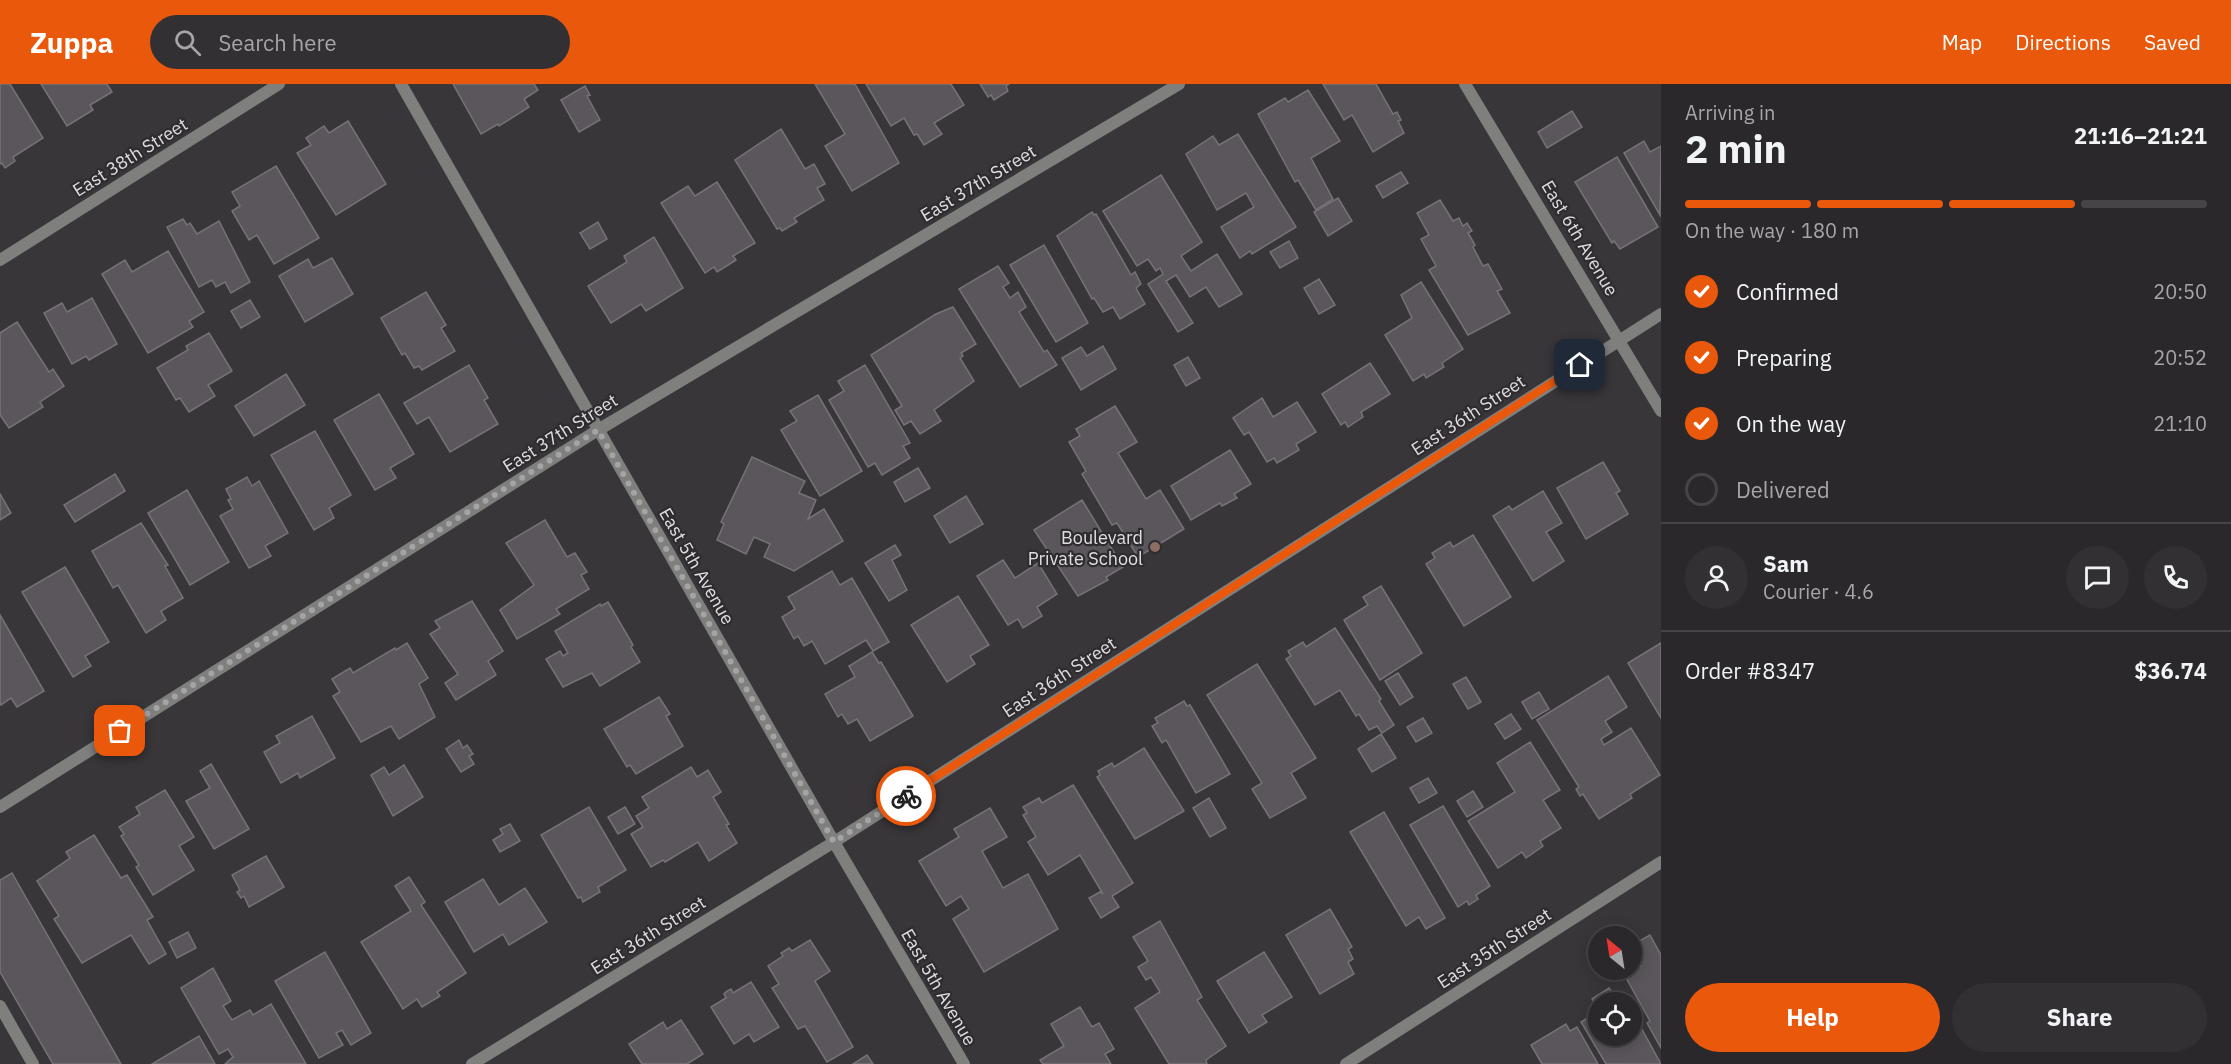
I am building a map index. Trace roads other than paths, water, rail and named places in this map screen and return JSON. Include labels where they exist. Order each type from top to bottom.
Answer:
[{"type":"street","name":"East 38th Street","points":[[0,260],[279,84]]},
{"type":"street","name":"East 5th Avenue","points":[[401,84],[834,842],[964,1064]]},
{"type":"street","name":"East 37th Street","points":[[0,807],[598,430],[1179,84]]},
{"type":"street","name":"East 6th Avenue","points":[[1465,84],[1620,339],[1661,411]]},
{"type":"street","name":"East 36th Street","points":[[472,1064],[834,842],[1661,314]]},
{"type":"street","name":"East 35th Street","points":[[1346,1064],[1661,862]]},
{"type":"street","points":[[0,1006],[33,1064]]},
{"type":"place","name":"Boulevard Private School","points":[[1155,547]]}]
